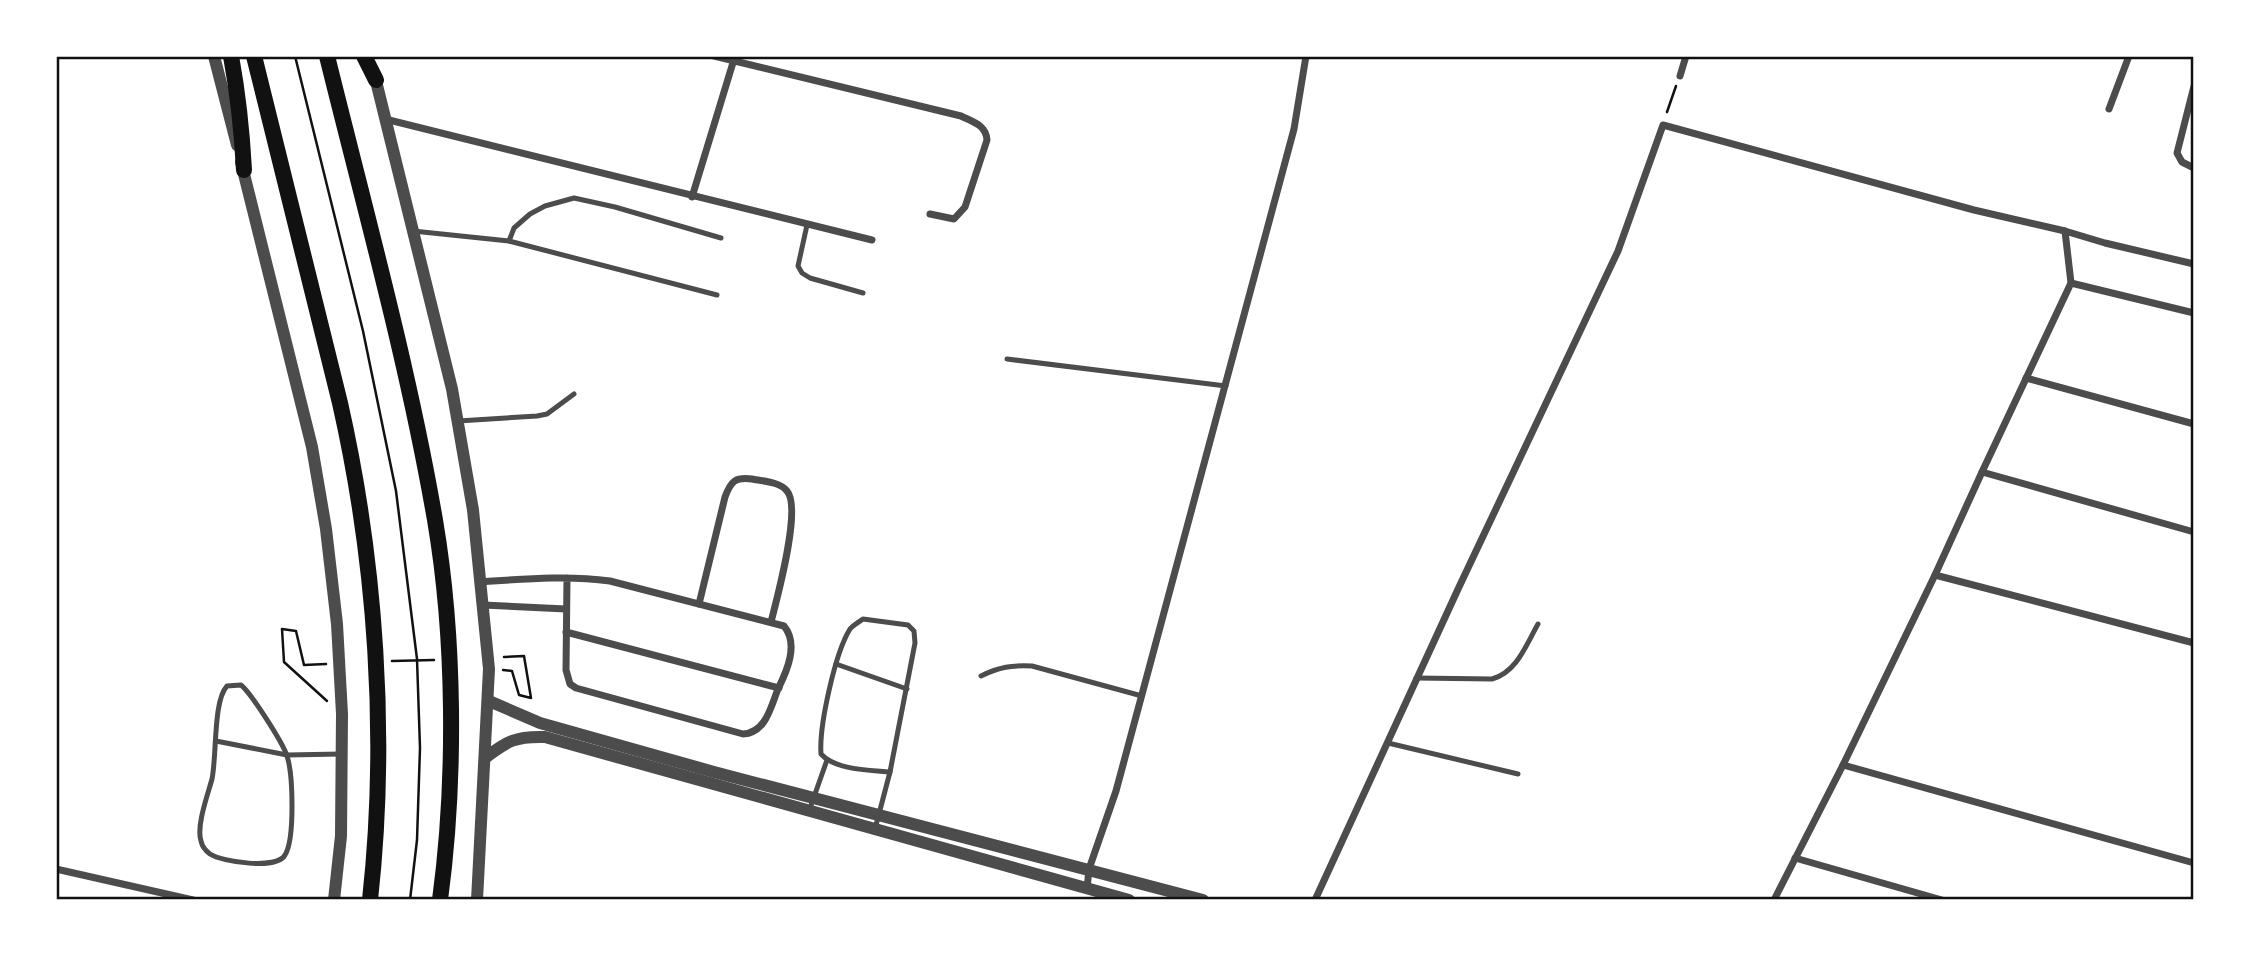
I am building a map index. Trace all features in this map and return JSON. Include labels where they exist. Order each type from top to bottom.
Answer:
[{"type":"main road","points":[[231,56],[243,136],[244,170]]},
{"type":"main road","points":[[254,56],[340,402],[363,527],[378,741],[370,900]]},
{"type":"main road","points":[[327,56],[410,397],[435,522],[446,611],[450,687],[449,792],[440,900]]},
{"type":"main road","points":[[363,56],[376,80]]},
{"type":"street","points":[[214,56],[314,461],[326,529],[337,624],[342,714],[341,836],[334,900]]},
{"type":"street","points":[[370,56],[452,389],[473,510],[483,605],[493,663],[477,900]]},
{"type":"street","points":[[714,56],[961,116],[980,125],[986,132],[987,140],[961,214],[954,219],[930,214]]},
{"type":"street","points":[[1087,889],[1089,869],[1116,790],[1294,129],[1306,56]]},
{"type":"street","points":[[1680,76],[1686,56]]},
{"type":"street","points":[[2109,109],[2129,56]]},
{"type":"street","points":[[692,197],[735,59]]},
{"type":"street","points":[[2194,86],[2177,153],[2182,162],[2194,168]]},
{"type":"street","points":[[385,118],[872,240]]},
{"type":"street","points":[[1315,900],[1416,678],[1618,251],[1663,125],[1974,211],[2194,264]]},
{"type":"street","points":[[1774,900],[1936,575],[2071,283],[2065,231]]},
{"type":"street","points":[[2071,283],[2194,313]]},
{"type":"street","points":[[2026,378],[2194,424]]},
{"type":"street","points":[[1982,472],[2194,532]]},
{"type":"street","points":[[699,604],[730,485],[740,478],[760,480],[786,489],[792,501],[785,562],[771,622]]},
{"type":"street","points":[[1936,575],[2194,643]]},
{"type":"street","points":[[480,582],[584,577],[610,581],[784,626],[789,632],[791,643],[786,676],[765,720],[748,734],[733,732],[569,684],[566,670],[567,578]]},
{"type":"street","points":[[483,605],[566,609]]},
{"type":"street","points":[[566,632],[779,688]]},
{"type":"street","points":[[489,701],[540,723],[812,804],[875,829],[1129,900]]},
{"type":"street","points":[[485,758],[516,738],[545,737],[812,804],[879,815],[1203,900]]},
{"type":"street","points":[[1843,765],[2194,863]]},
{"type":"street","points":[[1795,858],[1941,900]]},
{"type":"street","points":[[56,869],[171,898],[193,900]]},
{"type":"lane","points":[[509,241],[514,228],[530,214],[545,206],[574,198],[721,238]]},
{"type":"lane","points":[[807,225],[798,266],[802,273],[810,278],[863,293]]},
{"type":"lane","points":[[413,230],[509,241],[717,295]]},
{"type":"lane","points":[[1007,359],[1226,386]]},
{"type":"lane","points":[[458,421],[547,414],[574,394]]},
{"type":"lane","points":[[875,829],[890,772],[915,643],[914,631],[908,625],[863,619],[851,627],[836,664],[824,716],[821,754],[827,760],[845,766],[890,772]]},
{"type":"lane","points":[[1416,678],[1492,679],[1502,676],[1511,671],[1538,624]]},
{"type":"lane","points":[[836,664],[907,690]]},
{"type":"lane","points":[[981,676],[998,668],[1032,666],[1142,696]]},
{"type":"lane","points":[[241,685],[254,698],[287,755],[292,829],[285,855],[279,862],[260,864],[211,855],[205,849],[200,835],[214,770],[219,699],[227,686],[241,685]]},
{"type":"lane","points":[[216,741],[287,755],[342,754]]},
{"type":"lane","points":[[1388,743],[1518,774]]},
{"type":"lane","points":[[812,804],[827,760]]},
{"type":"path","points":[[295,56],[363,331],[396,491],[417,659],[417,840],[410,900]]},
{"type":"path","points":[[1663,125],[1680,76]]},
{"type":"path","points":[[332,664],[304,665],[296,631],[282,629],[284,662],[342,714]]},
{"type":"path","points":[[524,656],[531,698],[519,695],[512,671],[493,663],[524,656]]},
{"type":"path","points":[[387,662],[442,659]]}]
